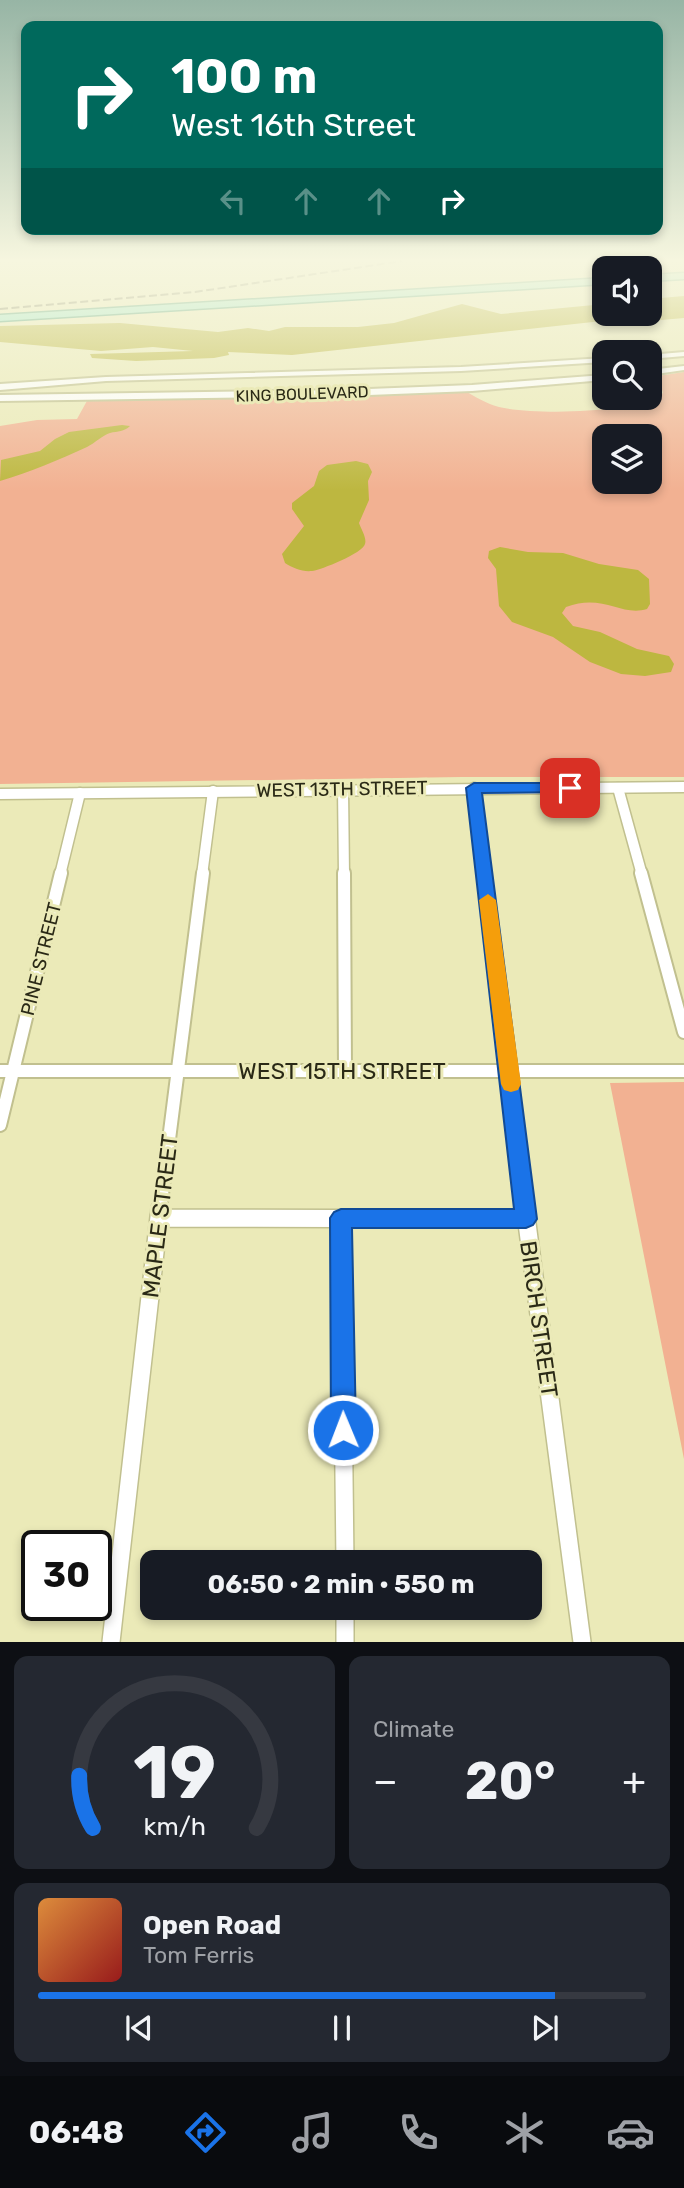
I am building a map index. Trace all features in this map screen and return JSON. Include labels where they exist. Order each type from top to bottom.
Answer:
[{"type":"main road","name":"WEST 13TH STREET","points":[[0,794],[684,787]]},
{"type":"street","points":[[662,356],[684,354]]},
{"type":"street","name":"KING BOULEVARD","points":[[0,387],[106,379],[339,373],[592,361]]},
{"type":"street","points":[[662,371],[684,368]]},
{"type":"street","points":[[339,373],[343,393]]},
{"type":"street","name":"KING BOULEVARD","points":[[0,398],[343,393],[472,388],[592,378]]},
{"type":"street","name":"BIRCH STREET","points":[[474,788],[526,1219],[582,1642]]},
{"type":"street","points":[[618,788],[684,1032]]},
{"type":"street","points":[[343,789],[345,1071]]},
{"type":"street","name":"MAPLE STREET","points":[[111,1642],[159,1218],[212,791]]},
{"type":"street","name":"PINE STREET","points":[[0,1125],[7,1071],[80,793]]},
{"type":"street","name":"WEST 15TH STREET","points":[[7,1071],[684,1071]]},
{"type":"street","points":[[159,1218],[526,1219]]},
{"type":"street","points":[[341,1218],[345,1550]]},
{"type":"street","points":[[345,1620],[345,1642]]},
{"type":"shaded area","points":[[0,338],[450,338],[292,355],[228,352],[229,355],[214,358],[136,361],[92,358],[90,354],[193,351],[153,347],[101,351],[0,342]]},
{"type":"shaded area","points":[[684,372],[684,777],[461,777],[0,784],[0,426],[37,420],[77,419],[88,399],[216,399],[465,391],[499,407],[559,412],[662,410],[662,375]]},
{"type":"shaded area","points":[[130,426],[107,434],[87,447],[55,461],[0,481],[1,460],[40,451],[69,432]]},
{"type":"shaded area","points":[[356,461],[368,464],[372,472],[368,481],[369,500],[359,523],[365,539],[363,548],[324,568],[312,571],[285,563],[282,554],[304,526],[292,509],[292,503],[314,486],[319,471],[327,465]]},
{"type":"shaded area","points":[[500,547],[528,552],[563,553],[599,564],[638,570],[649,579],[650,604],[647,609],[638,611],[579,603],[566,607],[562,613],[573,626],[600,632],[637,649],[669,656],[674,664],[671,672],[645,676],[621,674],[590,662],[553,637],[512,622],[499,606],[496,569],[488,558],[489,551]]},
{"type":"shaded area","points":[[684,1082],[684,1459],[610,1083]]},
{"type":"slow traffic","points":[[488,900],[511,1084]]},
{"type":"route","points":[[343,1430],[341,1218],[526,1219],[474,788],[570,788]]}]
